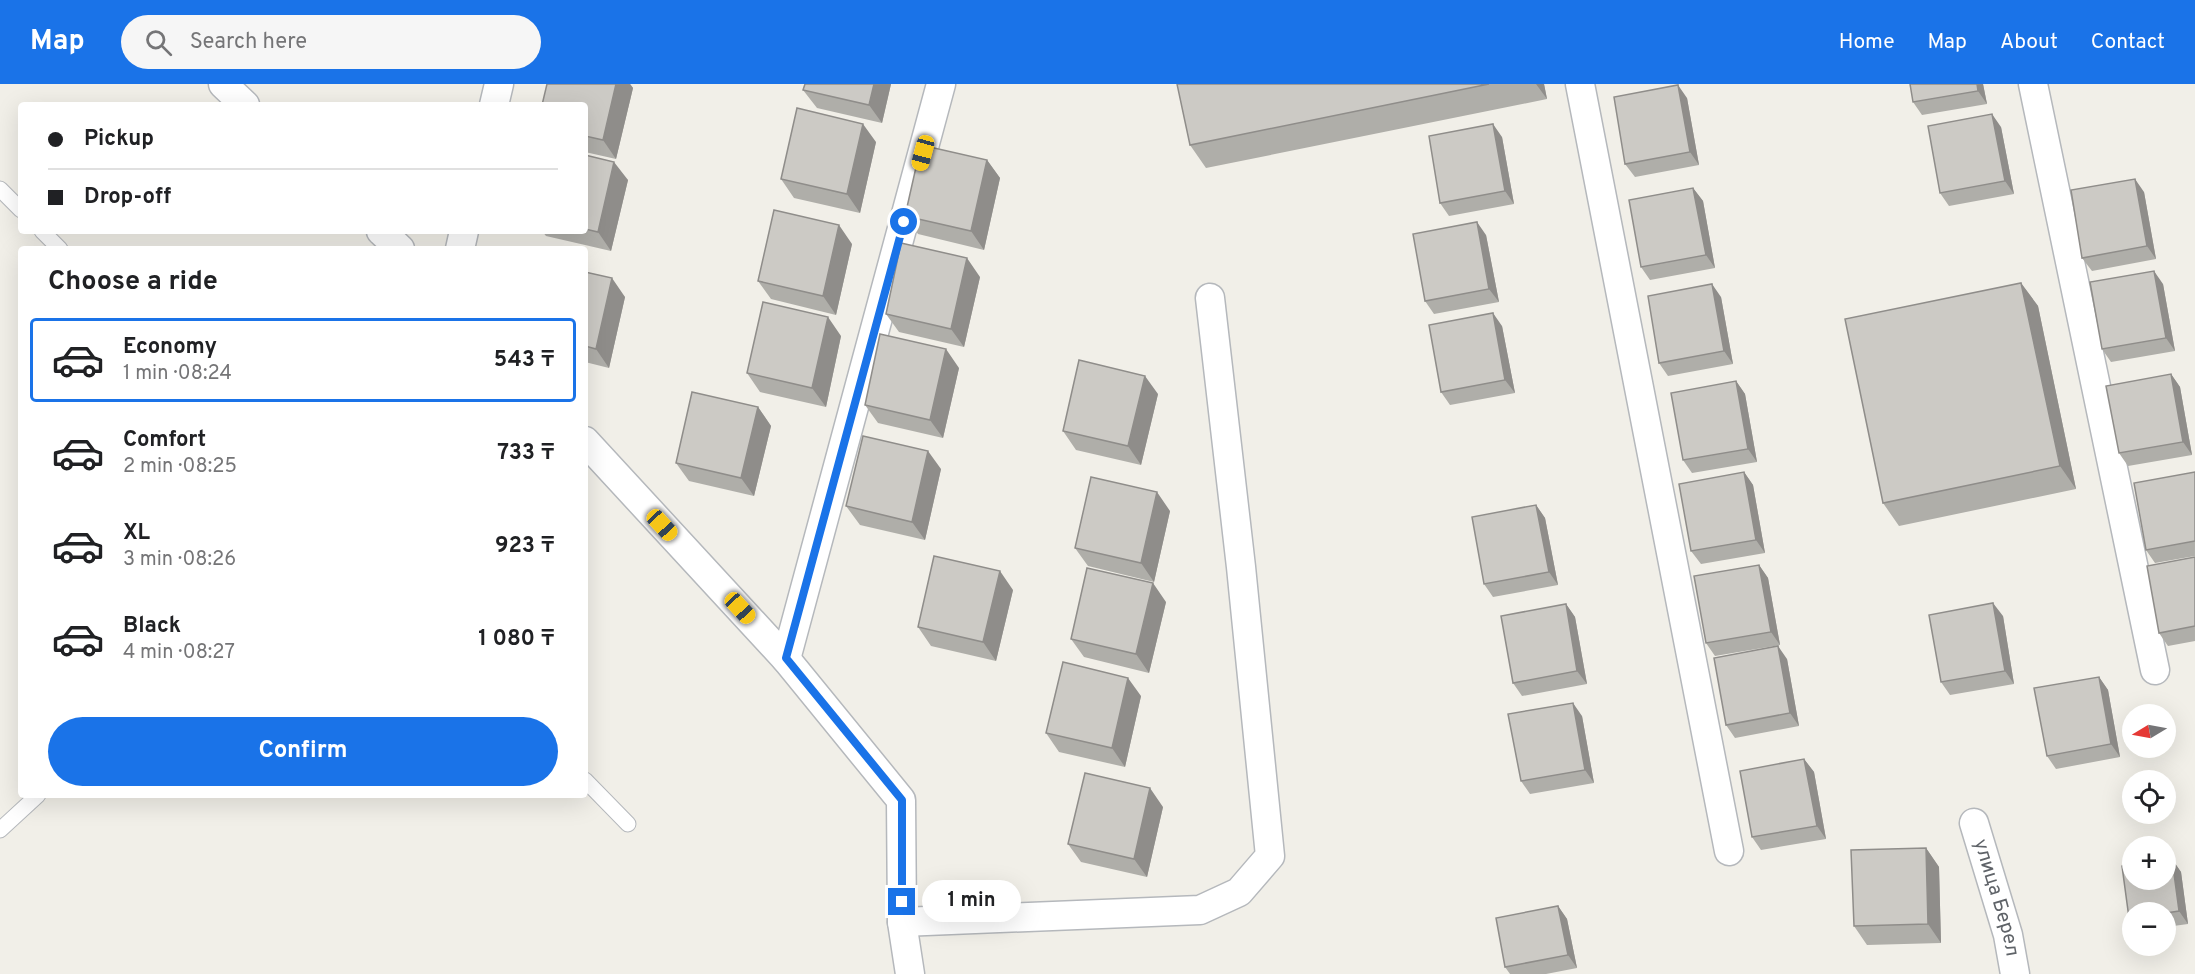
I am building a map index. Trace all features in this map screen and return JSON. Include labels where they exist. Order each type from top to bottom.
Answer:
[{"type":"street","points":[[223,84],[242,102]]},
{"type":"street","points":[[495,102],[499,84]]},
{"type":"street","points":[[786,658],[941,84]]},
{"type":"street","points":[[1580,84],[1729,851]]},
{"type":"street","points":[[2033,84],[2155,669]]},
{"type":"street","points":[[384,234],[397,246]]},
{"type":"street","points":[[902,922],[1200,910],[1239,892],[1270,856],[1240,556],[1210,298]]},
{"type":"street","points":[[588,444],[786,658],[902,800],[902,922],[910,974]]},
{"type":"street","name":"улица Берел","points":[[1974,823],[2008,935],[2015,974]]},
{"type":"lane","points":[[0,189],[18,207]]},
{"type":"lane","points":[[45,234],[57,246]]},
{"type":"lane","points":[[588,783],[628,824]]},
{"type":"lane","points":[[0,830],[35,798]]},
{"type":"building","points":[[547,84],[616,84],[603,140],[588,137],[588,102],[543,102]]},
{"type":"building","points":[[805,84],[874,84],[869,105],[803,90]]},
{"type":"building","points":[[1177,84],[1489,84],[1190,145]]},
{"type":"building","points":[[1910,84],[1977,84],[1978,91],[1913,102]]},
{"type":"building","points":[[1678,85],[1690,152],[1625,164],[1614,97]]},
{"type":"building","points":[[797,108],[863,124],[847,194],[781,179]]},
{"type":"building","points":[[1992,114],[2005,181],[1940,193],[1928,126]]},
{"type":"building","points":[[1493,124],[1505,191],[1440,203],[1429,136]]},
{"type":"building","points":[[921,145],[987,160],[971,231],[905,216]]},
{"type":"building","points":[[588,156],[614,162],[598,232],[588,230]]},
{"type":"building","points":[[2135,179],[2147,246],[2082,258],[2071,190]]},
{"type":"building","points":[[1693,188],[1706,255],[1641,267],[1629,200]]},
{"type":"building","points":[[774,210],[839,225],[823,296],[758,281]]},
{"type":"building","points":[[1477,222],[1489,289],[1425,301],[1413,234]]},
{"type":"building","points":[[901,243],[967,258],[951,329],[886,314]]},
{"type":"building","points":[[2154,271],[2166,338],[2102,349],[2090,282]]},
{"type":"building","points":[[588,273],[612,278],[596,349],[588,347]]},
{"type":"building","points":[[2021,283],[2060,466],[1883,503],[1845,319]]},
{"type":"building","points":[[1712,284],[1724,351],[1659,363],[1648,296]]},
{"type":"building","points":[[763,302],[828,317],[812,388],[747,373]]},
{"type":"building","points":[[1493,313],[1505,380],[1441,392],[1429,325]]},
{"type":"building","points":[[880,334],[946,349],[930,420],[865,405]]},
{"type":"building","points":[[1079,360],[1145,376],[1128,446],[1063,431]]},
{"type":"building","points":[[2171,374],[2183,442],[2119,453],[2106,386]]},
{"type":"building","points":[[1736,381],[1748,449],[1683,460],[1671,393]]},
{"type":"building","points":[[692,392],[758,407],[741,478],[676,463]]},
{"type":"building","points":[[863,436],[928,451],[912,522],[846,506]]},
{"type":"building","points":[[1744,472],[1756,540],[1691,551],[1679,484]]},
{"type":"building","points":[[2195,472],[2195,541],[2146,550],[2134,483]]},
{"type":"building","points":[[1091,477],[1157,492],[1141,563],[1075,548]]},
{"type":"building","points":[[1536,505],[1549,572],[1484,584],[1472,517]]},
{"type":"building","points":[[934,556],[1000,571],[983,642],[918,627]]},
{"type":"building","points":[[2195,557],[2195,626],[2159,633],[2147,566]]},
{"type":"building","points":[[1759,565],[1771,632],[1706,643],[1694,576]]},
{"type":"building","points":[[1087,568],[1153,583],[1136,654],[1071,639]]},
{"type":"building","points":[[1993,603],[2005,671],[1941,682],[1929,615]]},
{"type":"building","points":[[1566,604],[1577,671],[1513,683],[1501,616]]},
{"type":"building","points":[[1778,646],[1790,713],[1726,725],[1714,658]]},
{"type":"building","points":[[1063,662],[1128,678],[1112,748],[1046,733]]},
{"type":"building","points":[[2099,677],[2111,744],[2047,756],[2034,688]]},
{"type":"building","points":[[1573,703],[1585,770],[1521,781],[1508,714]]},
{"type":"building","points":[[1804,759],[1817,826],[1752,837],[1740,771]]},
{"type":"building","points":[[1085,773],[1150,788],[1134,859],[1068,844]]},
{"type":"building","points":[[1926,848],[1928,924],[1854,926],[1851,850]]},
{"type":"building","points":[[2176,889],[2179,911],[2176,911],[2176,902],[2127,902],[2125,890]]},
{"type":"building","points":[[1558,906],[1568,955],[1505,967],[1496,918]]},
{"type":"route","points":[[902,902],[902,800],[786,658],[904,222]]}]
